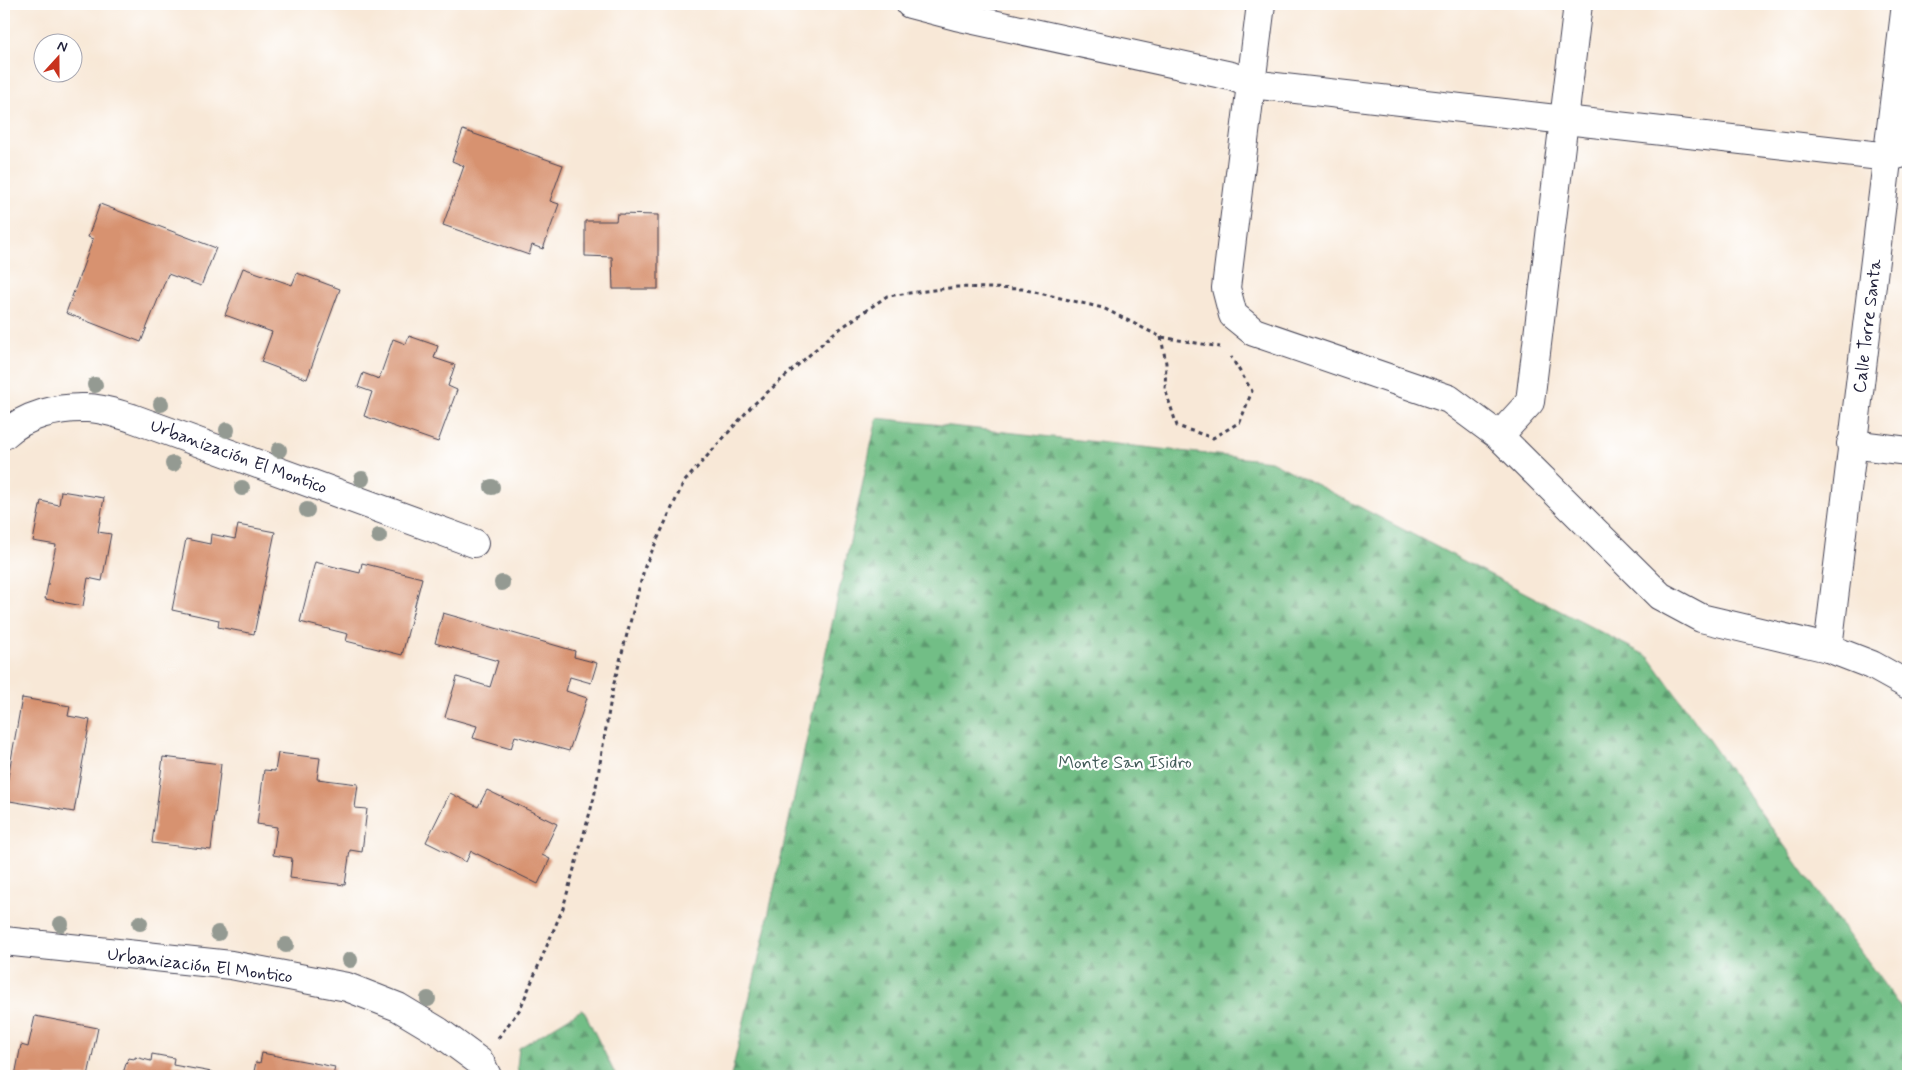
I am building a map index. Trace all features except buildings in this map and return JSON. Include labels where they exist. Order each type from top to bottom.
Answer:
[{"type":"street","points":[[910,4],[956,16],[1231,76],[1251,84],[1899,155]]},
{"type":"street","points":[[1261,4],[1226,288],[1233,315],[1254,332],[1448,399],[1499,436],[1660,596],[1700,618],[1828,648],[1872,665],[1908,685]]},
{"type":"street","points":[[1499,436],[1530,402],[1578,4]]},
{"type":"street","name":"Calle Torre Santa","points":[[1828,648],[1851,444],[1899,155],[1906,4]]},
{"type":"street","name":"Urbanización El Montico","points":[[4,435],[10,429],[46,411],[87,408],[132,418],[474,543]]},
{"type":"street","points":[[1851,444],[1908,451]]},
{"type":"street","name":"Urbanización El Montico","points":[[4,941],[231,965],[347,987],[398,1007],[438,1031],[483,1069]]},
{"type":"path","points":[[483,1069],[520,1009],[564,908],[594,798],[613,687],[645,566],[684,482],[752,406],[834,333],[887,296],[957,287],[1022,289],[1104,308],[1161,337],[1226,348]]},
{"type":"path","points":[[1161,337],[1166,362],[1165,389],[1177,426],[1213,438],[1240,422],[1252,391],[1230,355]]},
{"type":"green space","name":"Monte San Isidro","points":[[877,418],[1271,461],[1649,657],[1908,1018],[1908,1076],[731,1076],[759,958]]},
{"type":"green space","points":[[583,1009],[616,1076],[519,1076],[517,1068],[519,1048]]}]
